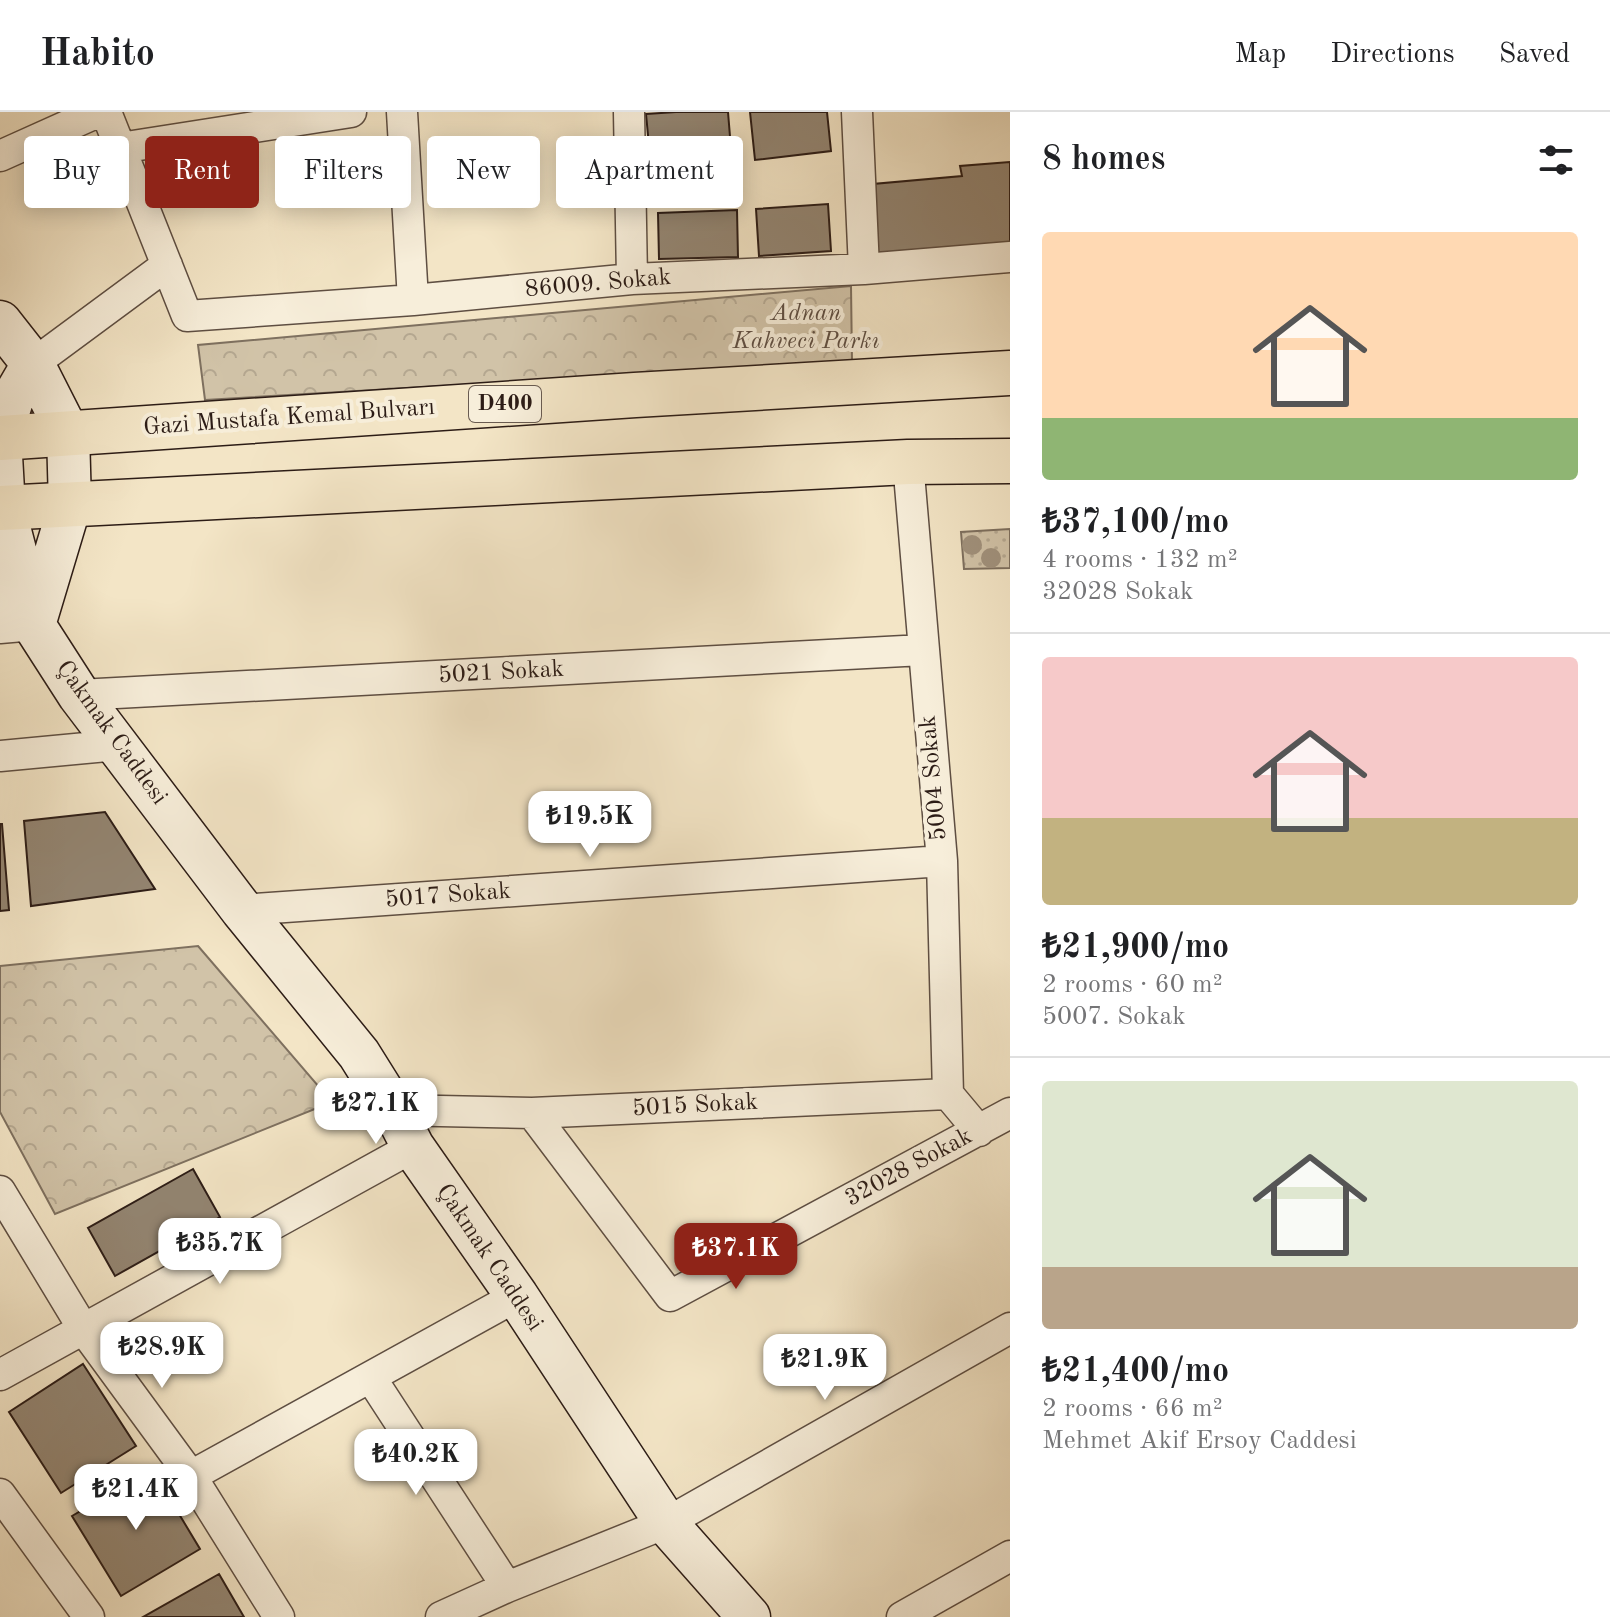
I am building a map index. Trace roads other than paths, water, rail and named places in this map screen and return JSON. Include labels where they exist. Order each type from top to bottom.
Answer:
[{"type":"highway","name":"Gazi Mustafa Kemal Bulvarı","points":[[0,438],[1010,373]]},
{"type":"highway","points":[[2,508],[908,462],[1010,461]]},
{"type":"street","points":[[0,156],[98,112]]},
{"type":"street","points":[[106,112],[115,136]]},
{"type":"street","points":[[129,147],[348,112]]},
{"type":"street","points":[[402,112],[413,300]]},
{"type":"street","points":[[629,112],[632,279]]},
{"type":"street","points":[[857,112],[864,269]]},
{"type":"street","points":[[17,627],[2,508],[0,438],[12,400],[33,364],[167,265],[129,170]]},
{"type":"street","name":"86009. Sokak","points":[[167,265],[187,316],[413,300],[632,279],[864,269],[1010,257]]},
{"type":"street","points":[[0,322],[33,364],[68,433],[70,505],[17,627]]},
{"type":"street","name":"5004 Sokak","points":[[908,462],[942,861],[948,1094]]},
{"type":"street","points":[[0,585],[17,627]]},
{"type":"street","name":"Çakmak Caddesi","points":[[17,627],[79,695],[242,910],[359,1054],[413,1147],[517,1296],[666,1523],[749,1617]]},
{"type":"street","name":"5021 Sokak","points":[[79,695],[923,650]]},
{"type":"street","points":[[0,756],[118,745]]},
{"type":"street","name":"5017 Sokak","points":[[242,910],[942,861]]},
{"type":"street","points":[[948,1094],[979,1131]]},
{"type":"street","name":"5015 Sokak","points":[[394,1110],[532,1113],[948,1094]]},
{"type":"street","name":"32028 Sokak","points":[[532,1113],[670,1296],[1010,1113]]},
{"type":"street","points":[[0,1375],[413,1147]]},
{"type":"street","points":[[0,1191],[84,1330],[191,1476],[279,1617]]},
{"type":"street","points":[[191,1476],[517,1296]]},
{"type":"street","points":[[441,1617],[666,1523],[1010,1328]]},
{"type":"street","points":[[371,1378],[507,1587]]},
{"type":"street","points":[[0,1494],[89,1617]]},
{"type":"street","points":[[902,1617],[1010,1556]]},
{"type":"park label","name":"Adnan Kahveci Parkı","points":[[806,328]]}]
